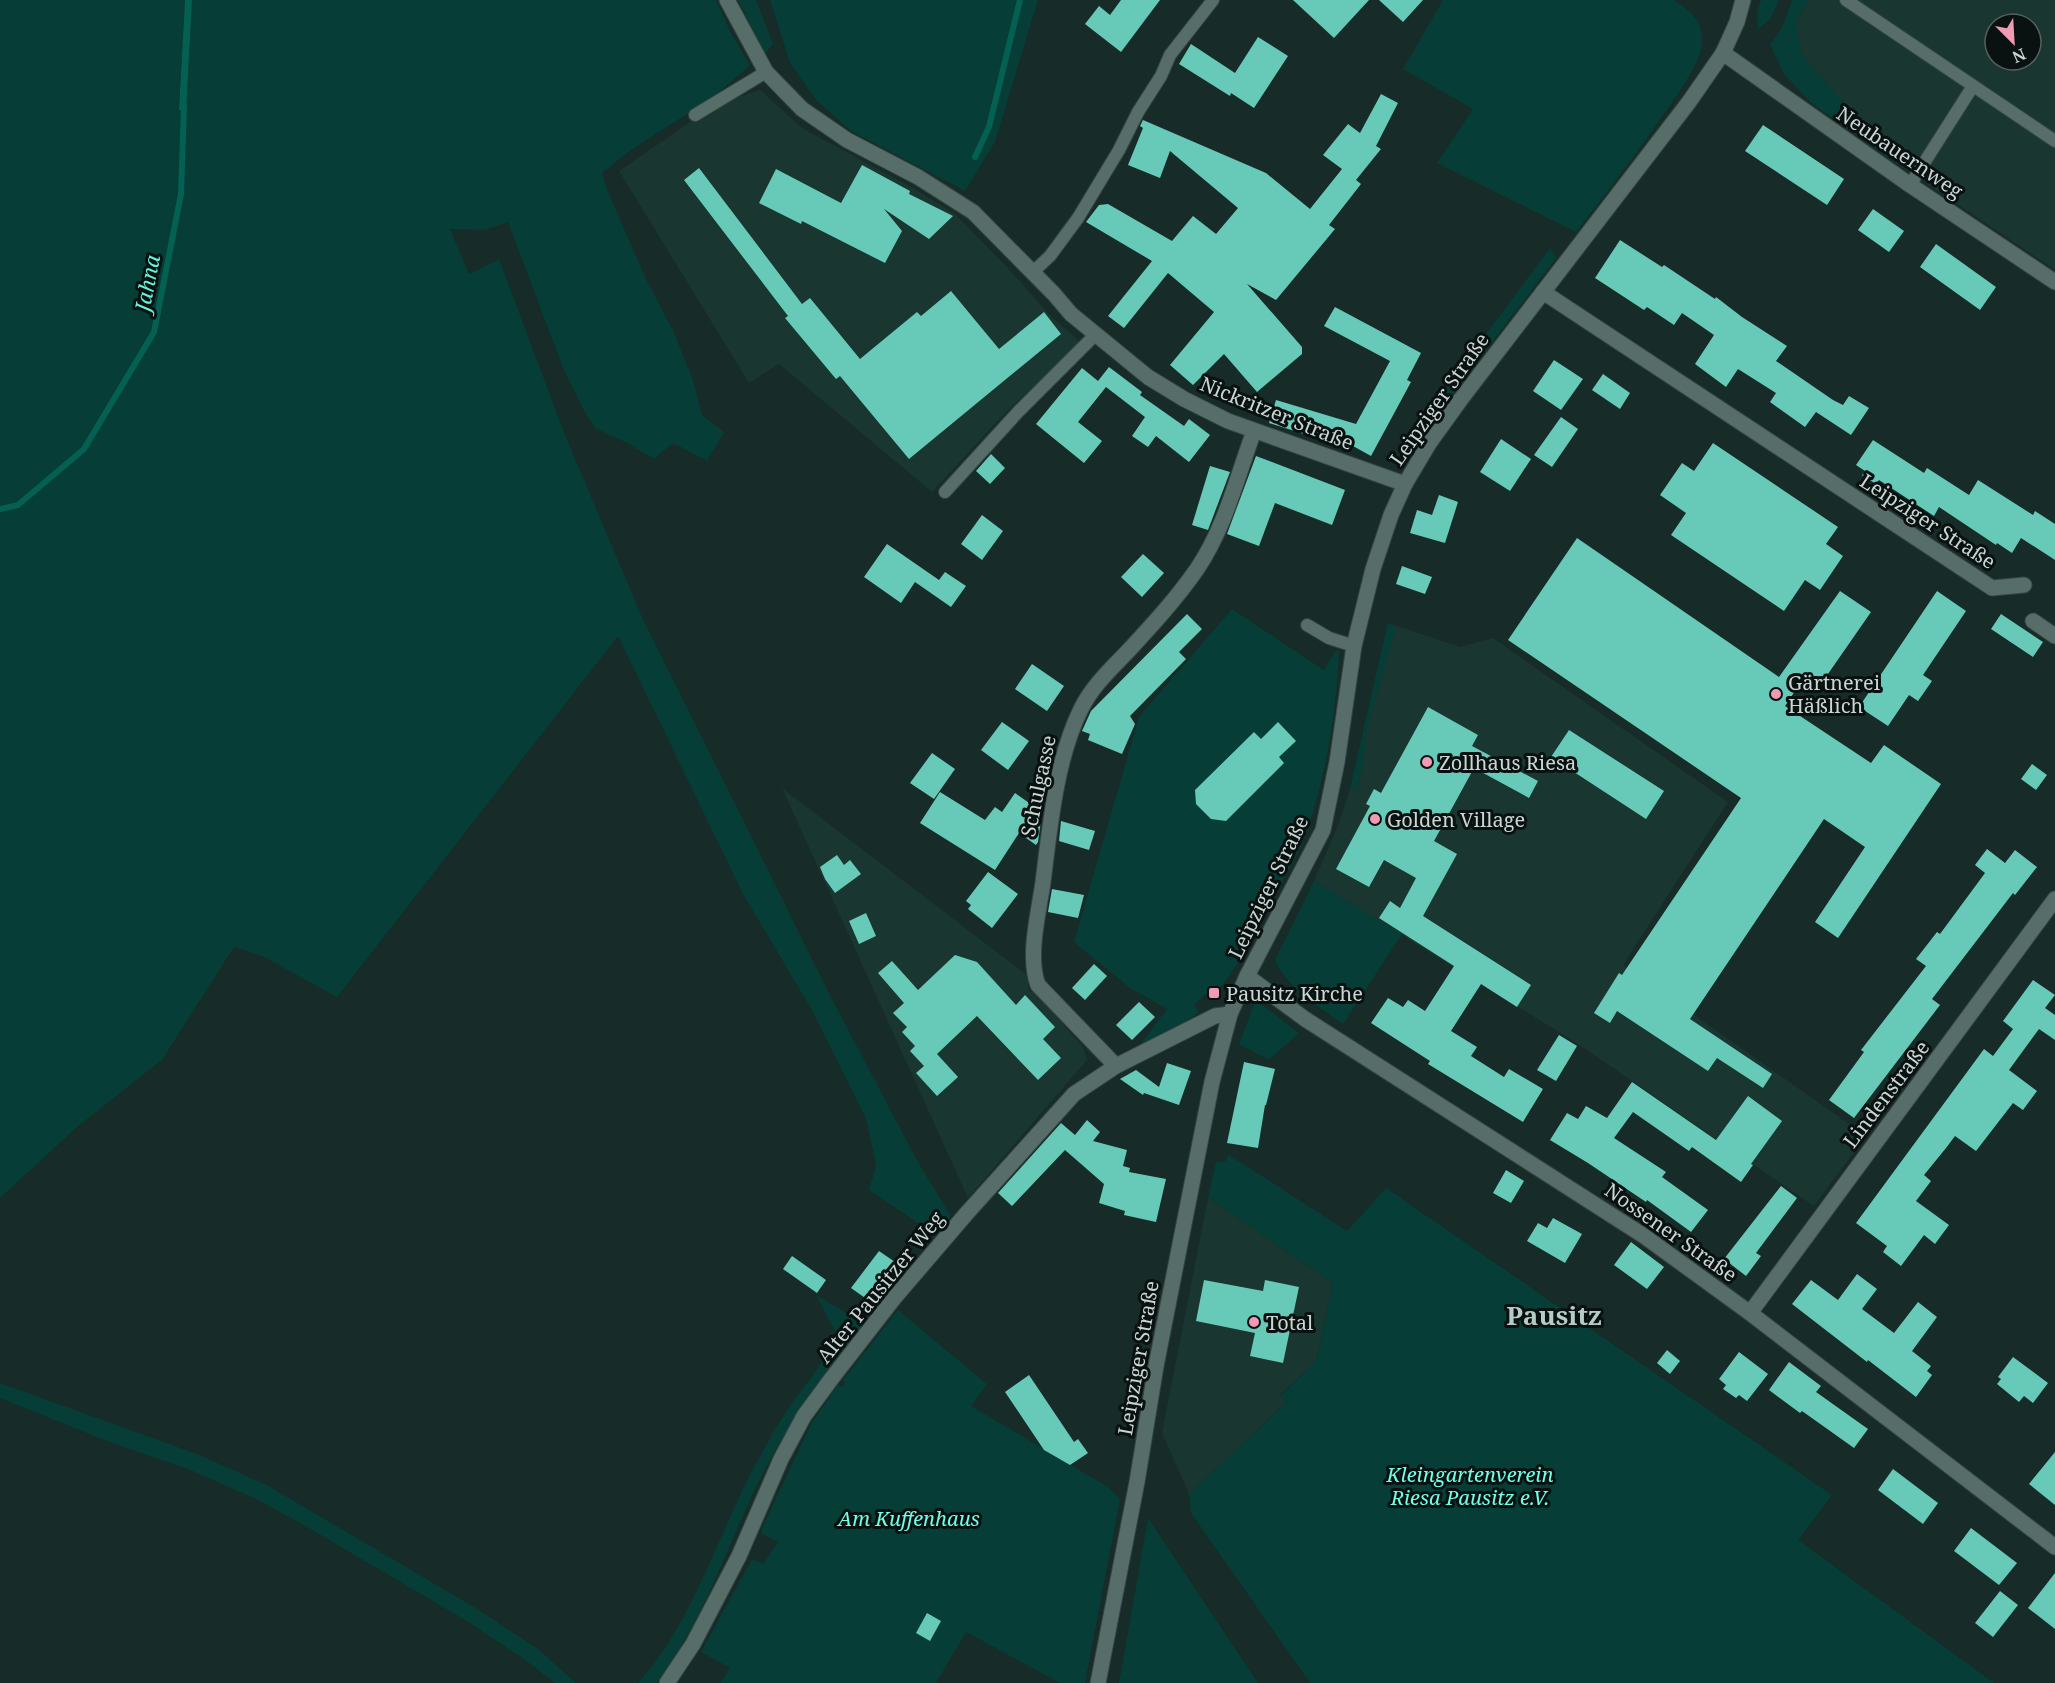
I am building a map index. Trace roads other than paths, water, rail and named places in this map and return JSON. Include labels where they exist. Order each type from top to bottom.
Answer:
[{"type":"street","name":"Nickritzer Straße","points":[[727,0],[766,72],[802,109],[847,141],[918,177],[973,212],[1071,314],[1148,377],[1184,399],[1228,421],[1405,484]]},
{"type":"street","name":"Leipziger Straße","points":[[1098,1683],[1137,1482],[1156,1366],[1212,1082],[1230,1014],[1247,976],[1323,830],[1338,762],[1354,646],[1380,545],[1391,515],[1405,484],[1430,442],[1689,102],[1723,53],[1737,22],[1743,0]]},
{"type":"street","name":"Neubauernweg","points":[[1723,53],[1910,185],[2055,282]]},
{"type":"street","name":"Leipziger Straße","points":[[1543,292],[1992,588],[2024,585]]},
{"type":"street","name":"Schulgasse","points":[[1116,1066],[1038,985],[1035,978],[1036,938],[1045,857],[1063,760],[1068,738],[1081,707],[1095,686],[1152,626],[1197,569],[1218,532],[1254,431]]},
{"type":"street","points":[[2033,621],[2055,636]]},
{"type":"street","name":"Lindenstraße","points":[[1750,1313],[2055,899]]},
{"type":"street","name":"Nossener Straße","points":[[1247,976],[1315,1026],[1644,1236],[1750,1313],[2055,1547]]},
{"type":"street","name":"Alter Pausitzer Weg","points":[[667,1683],[693,1644],[739,1556],[781,1459],[800,1425],[832,1378],[896,1297],[967,1213],[1074,1094],[1116,1066],[1215,1016],[1230,1014]]},
{"type":"lane","points":[[1033,272],[1050,256],[1078,218],[1161,76],[1170,55],[1213,0]]},
{"type":"lane","points":[[1846,0],[2055,141]]},
{"type":"lane","points":[[695,115],[766,72]]},
{"type":"lane","points":[[1910,185],[1973,86]]},
{"type":"lane","points":[[945,492],[1018,412],[1095,335]]},
{"type":"lane","points":[[1307,625],[1329,639],[1354,646]]},
{"type":"waterway","points":[[975,157],[989,127],[1020,0]]},
{"type":"waterway","name":"Jahna","points":[[0,509],[18,505],[84,449],[154,332],[181,194],[184,106]]},
{"type":"place","name":"Gärtnerei Häßlich","points":[[1776,694]]},
{"type":"place","name":"Zollhaus Riesa","points":[[1427,762]]},
{"type":"place","name":"Golden Village","points":[[1375,819]]},
{"type":"place","name":"Pausitz Kirche","points":[[1214,993]]},
{"type":"place","name":"Total","points":[[1254,1322]]},
{"type":"district","name":"Pausitz","points":[[1554,1315]]},
{"type":"park label","name":"Kleingartenverein Riesa Pausitz e.V.","points":[[1470,1486]]},
{"type":"park label","name":"Am Kuffenhaus","points":[[909,1518]]}]
